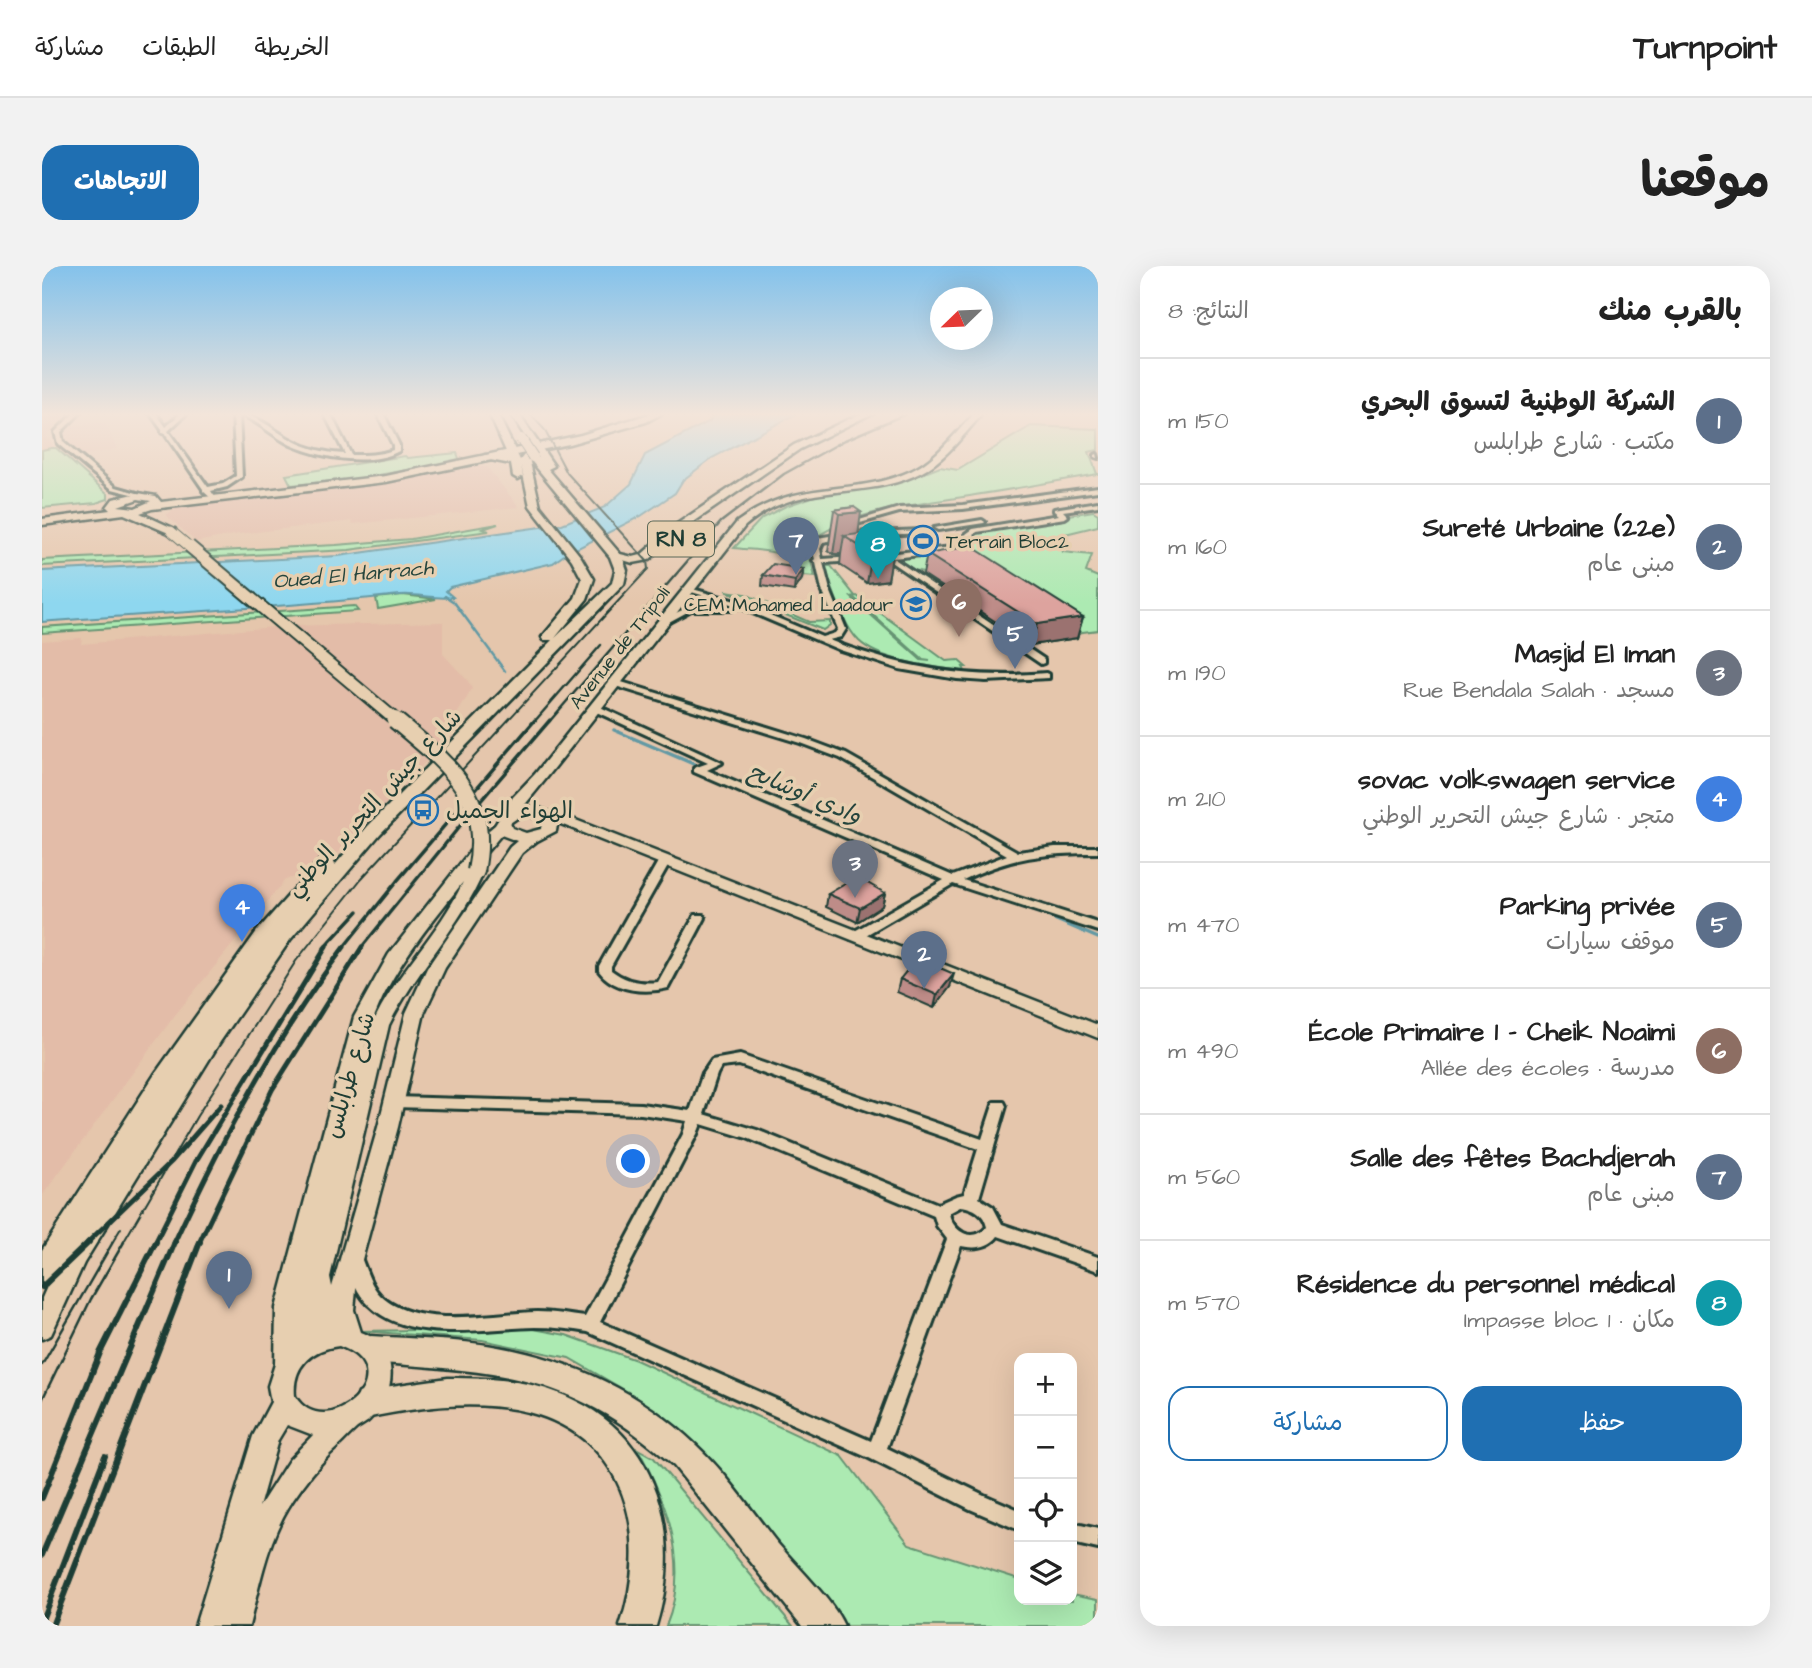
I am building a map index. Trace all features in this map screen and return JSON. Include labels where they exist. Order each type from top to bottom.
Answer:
[{"type":"highway","points":[[354,1340],[526,1366],[573,1381],[609,1398],[659,1432],[690,1461],[799,1597],[826,1626]]},
{"type":"highway","points":[[359,1411],[419,1392],[502,1392],[568,1412],[601,1436],[629,1469],[639,1488],[651,1531],[651,1578],[638,1626]]},
{"type":"main road","points":[[42,512],[114,502],[149,501],[398,476]]},
{"type":"main road","name":"شارع جيش التحرير الوطني","points":[[42,1327],[48,1283],[163,1080],[282,912],[541,646],[581,599],[588,579],[581,565],[532,500],[530,476]]},
{"type":"main road","points":[[547,476],[616,556],[621,570],[618,584]]},
{"type":"main road","points":[[555,476],[565,498]]},
{"type":"main road","name":"RN 8","points":[[616,556],[633,560],[645,558],[668,535],[754,476]]},
{"type":"main road","name":"Avenue de Tripoli","points":[[507,821],[518,800],[596,708],[741,524],[763,507],[788,499],[867,486],[903,476]]},
{"type":"main road","name":"RN 8","points":[[618,584],[678,541],[739,487]]},
{"type":"main road","points":[[42,522],[125,511],[149,501]]},
{"type":"main road","points":[[149,501],[160,520],[172,531],[450,766],[467,790],[478,818],[481,847],[476,871],[461,904],[395,992],[380,1025],[318,1277],[309,1325],[280,1389],[284,1405],[297,1419],[306,1423],[327,1426],[359,1411]]},
{"type":"main road","points":[[114,502],[113,508],[172,531]]},
{"type":"main road","name":"شارع جيش التحرير الوطني","points":[[48,1283],[73,1258],[213,1037],[253,977],[307,906],[374,830],[428,778],[527,672],[618,584]]},
{"type":"main road","points":[[531,838],[516,837],[507,821],[545,819],[531,797],[540,777]]},
{"type":"main road","name":"شارع طرابلس","points":[[354,1340],[342,1310],[343,1286],[394,1102],[408,1037],[425,990],[436,968],[516,850],[531,838],[544,834],[545,819]]},
{"type":"main road","name":"شارع طرابلس","points":[[294,1356],[288,1308],[363,1017],[395,958],[488,839],[507,821]]},
{"type":"main road","points":[[234,1626],[254,1549],[275,1501],[306,1459],[359,1411],[381,1375],[377,1357],[354,1340],[326,1309],[318,1277]]},
{"type":"main road","points":[[294,1356],[319,1338],[354,1340]]},
{"type":"main road","points":[[210,1626],[266,1436],[284,1405]]},
{"type":"street","points":[[100,476],[114,488],[149,501]]},
{"type":"street","points":[[194,476],[207,495],[239,476]]},
{"type":"street","points":[[114,488],[114,502]]},
{"type":"street","points":[[849,535],[841,527],[899,510],[963,507],[1098,489]]},
{"type":"street","points":[[938,528],[1098,504]]},
{"type":"street","points":[[873,557],[967,547],[971,543],[970,534],[975,530],[1065,516],[1057,510]]},
{"type":"street","points":[[816,549],[873,536],[920,531]]},
{"type":"street","points":[[819,639],[842,633],[817,561],[816,545],[820,540],[849,535],[873,536]]},
{"type":"street","points":[[886,556],[1041,661]]},
{"type":"street","points":[[817,561],[859,558]]},
{"type":"street","points":[[703,573],[704,581],[711,588],[748,610]]},
{"type":"street","points":[[686,593],[748,610],[898,667],[963,677],[1012,680],[1046,676]]},
{"type":"street","points":[[664,621],[681,611],[699,607],[748,610]]},
{"type":"street","points":[[792,628],[828,631],[837,626],[838,619]]},
{"type":"street","points":[[838,619],[849,639],[864,655]]},
{"type":"street","points":[[615,683],[843,756],[1017,856]]},
{"type":"street","points":[[596,708],[717,763],[698,770],[955,881],[1098,927]]},
{"type":"street","points":[[545,819],[571,823],[1098,1032]]},
{"type":"street","points":[[855,936],[925,893],[1017,856],[1054,850],[1098,850]]},
{"type":"street","points":[[665,860],[605,966],[605,971],[621,982],[652,987],[663,985],[699,918]]},
{"type":"street","points":[[590,1325],[696,1117],[712,1067],[724,1060],[732,1059],[986,1146]]},
{"type":"street","points":[[394,1102],[640,1109],[696,1117],[752,1134],[941,1212]]},
{"type":"street","points":[[970,1201],[999,1106]]},
{"type":"street","points":[[952,1201],[970,1201],[990,1214],[995,1228],[990,1237],[983,1241],[965,1241],[944,1226],[941,1212],[952,1201]]},
{"type":"street","points":[[995,1228],[1098,1264]]},
{"type":"street","points":[[876,1452],[956,1237]]},
{"type":"street","points":[[351,1251],[367,1292],[390,1312],[406,1319],[432,1322],[551,1320],[590,1325],[876,1452],[1014,1518]]},
{"type":"street","points":[[1077,1534],[1098,1539]]},
{"type":"shaded area","points":[[420,476],[495,476],[519,507],[353,524],[352,521],[239,534],[196,542],[166,515],[176,508],[218,499],[264,498],[271,494],[376,485]]},
{"type":"shaded area","points":[[443,622],[443,654],[472,689],[433,754],[325,867],[285,880],[175,1015],[42,1196],[42,641],[82,638],[81,644],[286,626]]},
{"type":"green space","points":[[42,476],[88,476],[108,494],[108,499],[96,503],[42,508]]},
{"type":"green space","points":[[287,476],[370,476],[349,480],[291,485]]},
{"type":"green space","points":[[1083,476],[909,505],[842,523],[807,545],[815,577],[804,576],[793,560],[784,556],[734,548],[762,518],[786,506],[815,496],[912,478]]},
{"type":"green space","points":[[1093,511],[1098,514],[1098,526],[1057,536],[1063,552],[1092,555],[1086,572],[1098,577],[1098,630],[1075,633],[1008,590],[914,570],[892,556],[969,547],[974,531]]},
{"type":"green space","points":[[498,524],[483,529],[489,531],[349,550],[42,566],[42,560],[411,539]]},
{"type":"green space","points":[[824,566],[831,566],[855,596],[851,597],[921,660],[930,661],[923,660],[853,597],[857,596],[946,661],[958,660],[966,667],[963,667],[965,671],[894,659],[859,641],[843,615]]},
{"type":"green space","points":[[726,591],[745,594],[809,622],[830,621],[830,625],[823,630]]},
{"type":"green space","points":[[403,595],[436,599],[378,609],[376,598]]},
{"type":"green space","points":[[354,606],[358,611],[42,633],[42,627]]},
{"type":"green space","points":[[528,1328],[566,1335],[636,1360],[842,1456],[909,1544],[1014,1577],[1014,1605],[1077,1605],[1077,1595],[1098,1599],[1098,1626],[843,1626],[682,1432],[635,1396],[569,1358],[482,1340],[361,1331]]},
{"type":"green space","points":[[638,1449],[654,1458],[793,1626],[666,1626],[673,1603],[676,1558],[666,1512]]},
{"type":"water","name":"Oued El Harrach","points":[[635,476],[688,476],[675,493],[641,516],[553,563],[450,587],[446,591],[453,597],[400,595],[42,622],[42,571],[338,556],[562,524],[605,507],[631,484]]},
{"type":"building","points":[[854,507],[861,512],[839,514],[834,510]]},
{"type":"building","points":[[873,532],[888,542],[882,543],[893,550],[872,554],[844,536]]},
{"type":"building","points":[[971,546],[1083,617],[1037,624],[927,554]]},
{"type":"building","points":[[773,564],[804,569],[795,581],[763,575]]},
{"type":"building","points":[[857,877],[885,893],[860,908],[828,894]]},
{"type":"building","points":[[917,958],[954,974],[937,995],[900,979]]},
{"type":"waterway","points":[[445,596],[454,602],[505,671]]},
{"type":"waterway","name":"وادي أوشايح","points":[[614,730],[972,883]]},
{"type":"waterway","name":"وادي أوشايح","points":[[1031,909],[1098,938]]},
{"type":"tunnel","points":[[920,531],[938,528]]},
{"type":"tram line","points":[[123,1243],[197,1116],[296,961],[361,879],[648,569],[647,561],[570,476]]},
{"type":"tram line","points":[[112,1243],[121,1228]]},
{"type":"tram line","points":[[42,1365],[113,1242]]},
{"type":"tram line","points":[[42,1400],[91,1299],[124,1242]]},
{"type":"railway","points":[[549,722],[721,522],[781,476]]},
{"type":"railway","points":[[534,722],[601,645]]},
{"type":"railway","points":[[343,948],[535,720]]},
{"type":"railway","points":[[361,948],[550,720]]},
{"type":"railway","points":[[324,948],[358,911]]},
{"type":"railway","points":[[155,1243],[196,1161],[326,947]]},
{"type":"railway","points":[[174,1243],[251,1090],[295,1017],[344,947]]},
{"type":"railway","points":[[199,1243],[272,1090],[362,947]]},
{"type":"railway","points":[[87,1243],[171,1162],[221,1105]]},
{"type":"railway","points":[[42,1287],[89,1242]]},
{"type":"railway","points":[[42,1498],[100,1353],[156,1242]]},
{"type":"railway","points":[[42,1555],[175,1242]]},
{"type":"railway","points":[[52,1626],[200,1242]]},
{"type":"railway","points":[[42,1620],[105,1456]]},
{"type":"place","name":"Terrain Bloc2","points":[[923,541]]},
{"type":"place","name":"Salle des fêtes Bachdjerah","points":[[796,575]]},
{"type":"place","name":"Résidence du personnel médical","points":[[878,579]]},
{"type":"place","name":"CEM Mohamed Laadour","points":[[916,604]]},
{"type":"place","name":"École Primaire 1 - Cheik Noaimi","points":[[959,637]]},
{"type":"place","name":"Parking privée","points":[[1015,669]]},
{"type":"place","name":"الهواء الجميل","points":[[423,810]]},
{"type":"place","name":"Masjid El Iman","points":[[855,898]]},
{"type":"place","name":"sovac volkswagen service","points":[[242,942]]},
{"type":"place","name":"Sureté Urbaine (22e)","points":[[924,989]]},
{"type":"place","name":"الشركة الوطنية لتسوق البحري","points":[[229,1309]]}]
